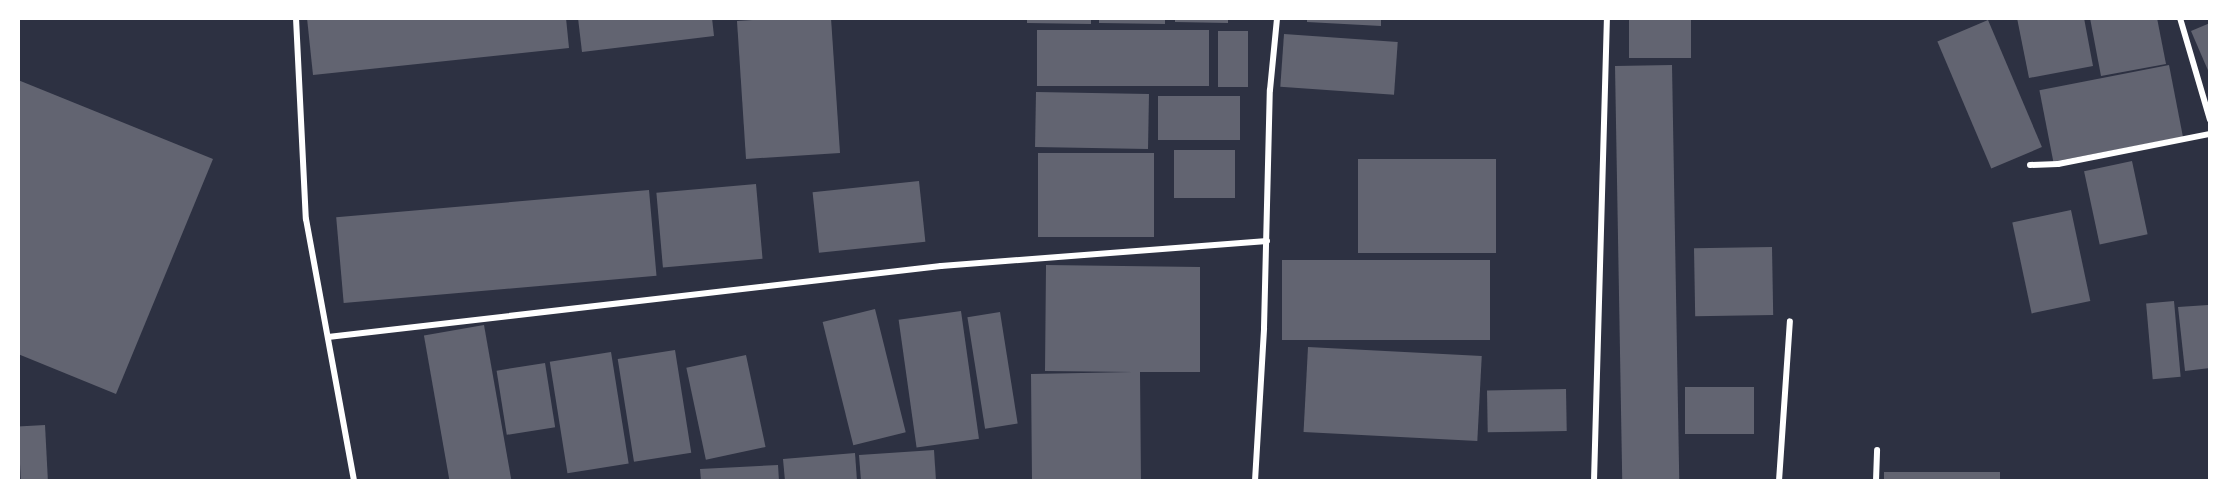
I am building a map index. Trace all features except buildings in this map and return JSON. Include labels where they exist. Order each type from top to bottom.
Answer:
[{"type":"street","points":[[296,18],[306,219],[354,481]]},
{"type":"street","points":[[1256,481],[1267,241],[1270,90],[1277,18]]},
{"type":"street","points":[[1594,481],[1607,18]]},
{"type":"street","points":[[2180,18],[2210,120]]},
{"type":"street","points":[[2030,165],[2058,164],[2210,134]]},
{"type":"street","points":[[328,338],[941,266],[1267,241]]},
{"type":"street","points":[[1779,481],[1790,321]]},
{"type":"street","points":[[1876,481],[1877,450]]}]
